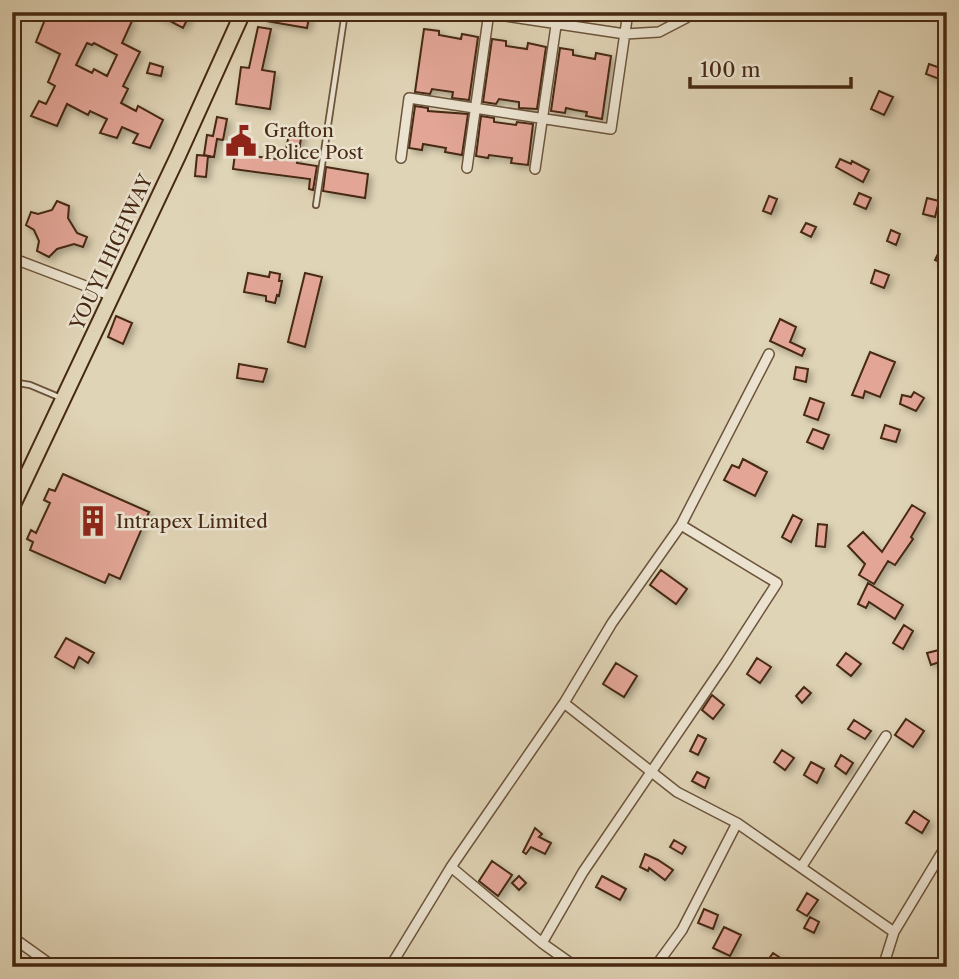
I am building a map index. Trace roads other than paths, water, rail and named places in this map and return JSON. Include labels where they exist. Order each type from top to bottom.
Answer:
[{"type":"main road","name":"YOUYI HIGHWAY","points":[[12,507],[243,12]]},
{"type":"street","points":[[479,12],[625,34],[659,32],[686,18],[690,12]]},
{"type":"street","points":[[535,169],[558,12]]},
{"type":"street","points":[[401,158],[409,98],[611,129],[628,12]]},
{"type":"street","points":[[467,168],[489,13]]},
{"type":"street","points":[[12,258],[112,296]]},
{"type":"street","points":[[390,967],[451,867],[564,703],[612,623],[681,525],[769,354]]},
{"type":"street","points":[[542,943],[583,872],[777,583],[681,525]]},
{"type":"street","points":[[564,703],[649,773],[677,792],[737,823],[894,932]]},
{"type":"street","points":[[802,866],[886,736]]},
{"type":"street","points":[[655,967],[681,930],[737,823]]},
{"type":"street","points":[[883,967],[894,932],[947,844]]},
{"type":"street","points":[[451,867],[542,943],[576,967]]},
{"type":"street","points":[[12,937],[54,967]]},
{"type":"lane","points":[[316,205],[345,12]]},
{"type":"lane","points":[[12,382],[30,385],[62,398]]},
{"type":"place","name":"Grafton Police Post","points":[[241,141]]},
{"type":"place","name":"Intrapex Limited","points":[[93,521]]}]
